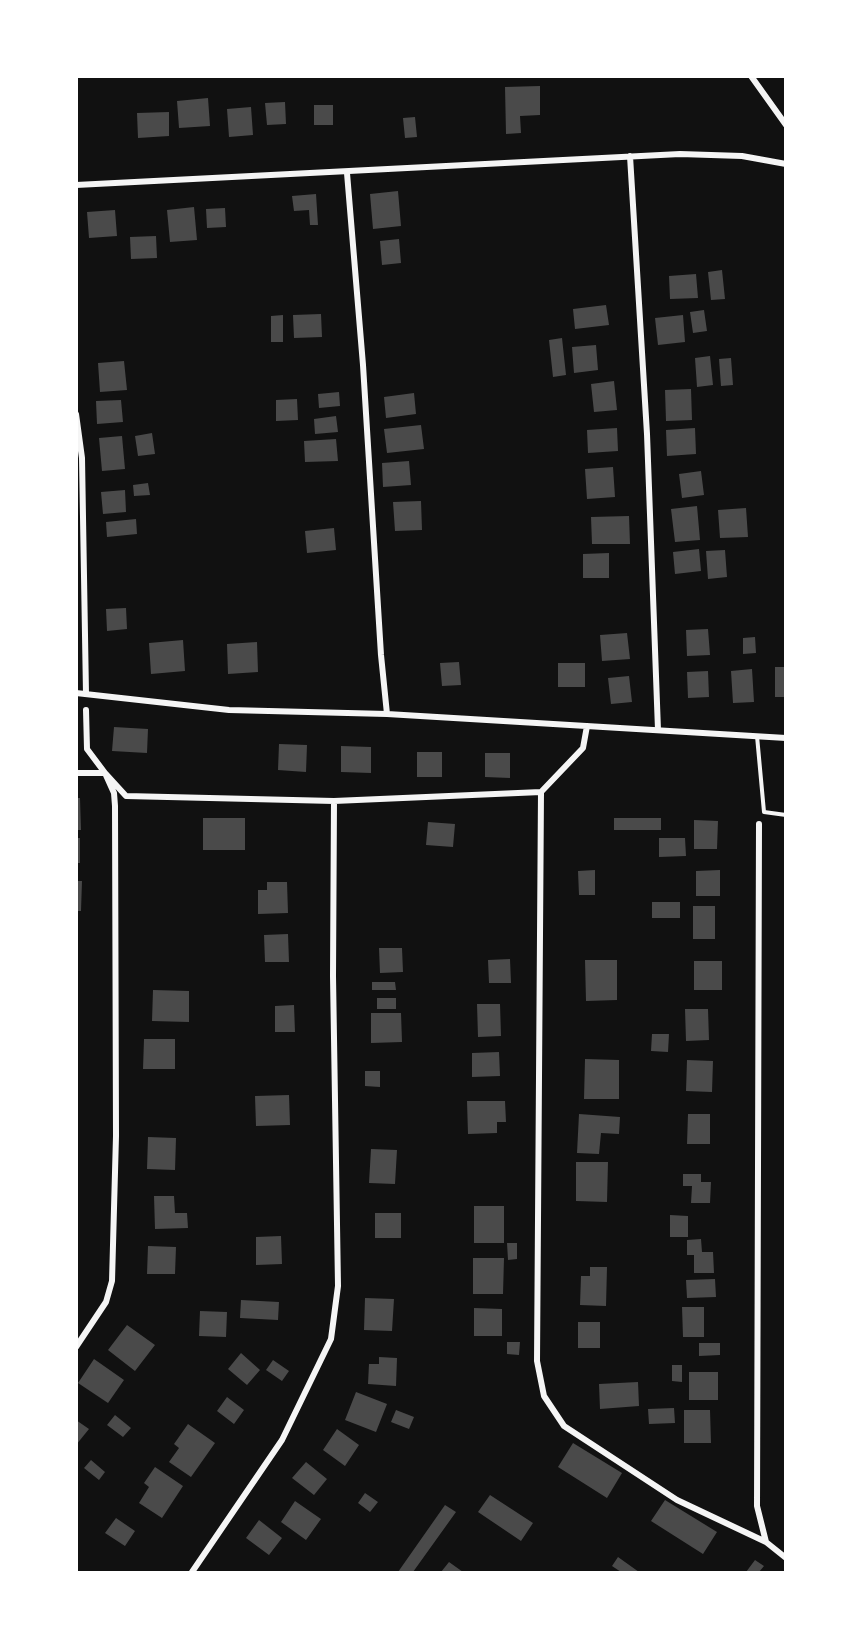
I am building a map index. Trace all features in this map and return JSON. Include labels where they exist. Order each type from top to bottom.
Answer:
[{"type":"street","points":[[751,76],[786,125]]},
{"type":"street","points":[[76,185],[347,173],[630,156],[742,156],[786,164]]},
{"type":"street","points":[[630,156],[647,434],[658,730]]},
{"type":"street","points":[[347,173],[387,714]]},
{"type":"street","points":[[76,414],[82,458],[86,694]]},
{"type":"street","points":[[76,693],[229,710],[387,714],[786,738]]},
{"type":"street","points":[[86,710],[87,748],[126,796],[334,801],[541,792]]},
{"type":"street","points":[[587,726],[583,748],[541,792],[537,1361],[544,1396],[564,1426],[677,1500],[766,1542],[786,1557]]},
{"type":"street","points":[[76,773],[105,773]]},
{"type":"street","points":[[76,1347],[106,1302],[112,1281],[116,1136],[115,806],[114,793],[105,773]]},
{"type":"street","points":[[192,1572],[282,1440],[331,1339],[338,1286],[333,976],[334,801]]},
{"type":"street","points":[[759,824],[757,1506],[766,1542]]},
{"type":"lane","points":[[757,735],[764,812],[786,815]]},
{"type":"building","points":[[540,86],[540,115],[520,116],[521,133],[506,134],[505,87]]},
{"type":"building","points":[[208,98],[210,126],[179,128],[177,101]]},
{"type":"building","points":[[285,102],[286,124],[267,125],[265,103]]},
{"type":"building","points":[[314,105],[333,105],[333,125],[314,125]]},
{"type":"building","points":[[251,107],[253,135],[229,137],[227,109]]},
{"type":"building","points":[[169,112],[169,136],[138,138],[137,113]]},
{"type":"building","points":[[415,117],[417,137],[405,138],[403,118]]},
{"type":"building","points":[[398,191],[401,226],[373,229],[370,194]]},
{"type":"building","points":[[316,194],[318,225],[310,225],[309,210],[294,211],[292,196]]},
{"type":"building","points":[[194,207],[197,240],[170,242],[167,210]]},
{"type":"building","points":[[225,208],[226,227],[207,228],[206,209]]},
{"type":"building","points":[[115,210],[117,236],[89,238],[87,212]]},
{"type":"building","points":[[156,236],[157,258],[131,259],[130,237]]},
{"type":"building","points":[[399,239],[401,263],[382,265],[380,241]]},
{"type":"building","points":[[722,270],[725,299],[711,300],[708,272]]},
{"type":"building","points":[[696,274],[698,298],[670,299],[669,276]]},
{"type":"building","points":[[606,305],[609,325],[575,329],[573,309]]},
{"type":"building","points":[[704,310],[707,331],[693,333],[690,312]]},
{"type":"building","points":[[321,314],[322,337],[294,338],[293,315]]},
{"type":"building","points":[[283,315],[283,342],[271,342],[271,316]]},
{"type":"building","points":[[683,315],[685,342],[658,345],[655,318]]},
{"type":"building","points":[[562,338],[566,375],[553,377],[549,340]]},
{"type":"building","points":[[596,345],[598,370],[574,373],[572,347]]},
{"type":"building","points":[[710,356],[713,385],[697,387],[695,358]]},
{"type":"building","points":[[731,358],[733,385],[721,386],[719,359]]},
{"type":"building","points":[[124,361],[127,390],[100,392],[98,363]]},
{"type":"building","points":[[614,381],[617,410],[594,412],[591,384]]},
{"type":"building","points":[[691,389],[692,420],[666,421],[665,390]]},
{"type":"building","points":[[339,392],[340,406],[319,408],[318,394]]},
{"type":"building","points":[[414,393],[416,414],[386,418],[384,397]]},
{"type":"building","points":[[297,399],[298,420],[276,421],[276,400]]},
{"type":"building","points":[[121,400],[123,422],[97,424],[96,401]]},
{"type":"building","points":[[336,416],[338,432],[315,434],[314,419]]},
{"type":"building","points":[[421,425],[424,449],[387,453],[384,429]]},
{"type":"building","points":[[617,428],[618,451],[588,453],[587,430]]},
{"type":"building","points":[[695,428],[696,454],[667,456],[666,430]]},
{"type":"building","points":[[152,433],[155,454],[138,456],[135,436]]},
{"type":"building","points":[[122,436],[125,469],[102,471],[99,438]]},
{"type":"building","points":[[336,439],[338,461],[305,462],[304,441]]},
{"type":"building","points":[[409,461],[411,485],[383,487],[382,463]]},
{"type":"building","points":[[613,467],[615,497],[587,499],[585,469]]},
{"type":"building","points":[[701,471],[704,495],[682,498],[679,474]]},
{"type":"building","points":[[148,483],[150,495],[134,496],[133,485]]},
{"type":"building","points":[[125,490],[126,512],[103,514],[101,492]]},
{"type":"building","points":[[421,501],[422,530],[395,531],[393,502]]},
{"type":"building","points":[[697,506],[700,540],[675,542],[671,509]]},
{"type":"building","points":[[746,508],[748,537],[720,538],[718,510]]},
{"type":"building","points":[[629,516],[630,544],[592,544],[591,517]]},
{"type":"building","points":[[136,519],[137,534],[107,537],[106,522]]},
{"type":"building","points":[[334,528],[336,550],[307,553],[305,531]]},
{"type":"building","points":[[699,549],[701,571],[675,574],[673,552]]},
{"type":"building","points":[[725,550],[727,577],[708,579],[706,551]]},
{"type":"building","points":[[609,553],[609,578],[583,578],[583,554]]},
{"type":"building","points":[[126,608],[127,629],[107,631],[106,609]]},
{"type":"building","points":[[708,629],[710,655],[687,656],[686,630]]},
{"type":"building","points":[[627,633],[630,659],[602,661],[600,635]]},
{"type":"building","points":[[755,637],[756,653],[743,654],[743,638]]},
{"type":"building","points":[[183,640],[185,671],[151,674],[149,643]]},
{"type":"building","points":[[257,642],[258,672],[228,674],[227,644]]},
{"type":"building","points":[[459,662],[461,685],[442,686],[440,663]]},
{"type":"building","points":[[558,663],[585,663],[585,687],[558,687]]},
{"type":"building","points":[[775,667],[786,667],[786,697],[775,697]]},
{"type":"building","points":[[752,669],[754,702],[733,703],[731,671]]},
{"type":"building","points":[[708,671],[709,697],[688,698],[687,672]]},
{"type":"building","points":[[629,676],[632,702],[611,704],[608,678]]},
{"type":"building","points":[[114,727],[148,729],[147,753],[112,751]]},
{"type":"building","points":[[279,744],[307,745],[306,772],[278,770]]},
{"type":"building","points":[[341,746],[371,747],[371,773],[341,772]]},
{"type":"building","points":[[417,752],[442,752],[442,777],[417,777]]},
{"type":"building","points":[[485,753],[510,753],[510,778],[485,777]]},
{"type":"building","points":[[76,798],[80,798],[81,830],[76,830]]},
{"type":"building","points":[[203,818],[245,818],[245,850],[203,850]]},
{"type":"building","points":[[614,818],[661,818],[661,830],[614,830]]},
{"type":"building","points":[[694,820],[718,821],[717,849],[694,849]]},
{"type":"building","points":[[428,822],[455,824],[453,847],[426,845]]},
{"type":"building","points":[[76,838],[80,838],[80,863],[76,863]]},
{"type":"building","points":[[659,838],[685,838],[686,856],[659,857]]},
{"type":"building","points":[[595,870],[595,895],[579,895],[578,871]]},
{"type":"building","points":[[720,870],[720,896],[696,896],[696,871]]},
{"type":"building","points":[[76,881],[82,881],[81,911],[76,911]]},
{"type":"building","points":[[267,882],[287,882],[288,913],[258,914],[258,890],[267,890]]},
{"type":"building","points":[[652,902],[680,902],[680,918],[652,918]]},
{"type":"building","points":[[693,906],[715,906],[715,939],[693,939]]},
{"type":"building","points":[[288,934],[289,962],[265,962],[264,935]]},
{"type":"building","points":[[379,948],[402,948],[403,972],[380,973]]},
{"type":"building","points":[[510,959],[511,983],[489,983],[488,960]]},
{"type":"building","points":[[585,960],[617,960],[617,1000],[586,1001]]},
{"type":"building","points":[[694,961],[722,961],[722,990],[694,990]]},
{"type":"building","points":[[372,982],[395,982],[396,990],[372,990]]},
{"type":"building","points":[[153,990],[189,991],[189,1022],[152,1021]]},
{"type":"building","points":[[377,998],[396,998],[396,1009],[377,1009]]},
{"type":"building","points":[[477,1004],[500,1004],[501,1036],[478,1037]]},
{"type":"building","points":[[294,1005],[295,1032],[275,1032],[275,1006]]},
{"type":"building","points":[[685,1009],[708,1009],[709,1040],[686,1041]]},
{"type":"building","points":[[371,1013],[401,1013],[402,1042],[371,1043]]},
{"type":"building","points":[[652,1034],[669,1034],[668,1052],[651,1051]]},
{"type":"building","points":[[144,1039],[175,1039],[175,1069],[143,1069]]},
{"type":"building","points":[[499,1052],[500,1076],[472,1077],[472,1053]]},
{"type":"building","points":[[585,1059],[619,1060],[619,1099],[584,1099]]},
{"type":"building","points":[[687,1060],[713,1061],[712,1092],[686,1091]]},
{"type":"building","points":[[365,1071],[380,1071],[380,1087],[365,1086]]},
{"type":"building","points":[[289,1095],[290,1125],[256,1126],[255,1096]]},
{"type":"building","points":[[467,1101],[505,1101],[506,1122],[497,1122],[497,1133],[468,1134]]},
{"type":"building","points":[[579,1114],[620,1117],[619,1134],[601,1133],[599,1154],[577,1153]]},
{"type":"building","points":[[688,1114],[710,1114],[710,1144],[687,1144]]},
{"type":"building","points":[[148,1137],[176,1138],[175,1170],[147,1169]]},
{"type":"building","points":[[371,1149],[397,1150],[395,1184],[369,1183]]},
{"type":"building","points":[[576,1162],[608,1162],[607,1202],[576,1201]]},
{"type":"building","points":[[683,1174],[701,1174],[701,1182],[711,1182],[710,1203],[691,1203],[692,1186],[683,1186]]},
{"type":"building","points":[[154,1196],[174,1196],[175,1213],[187,1213],[188,1228],[155,1229]]},
{"type":"building","points":[[474,1206],[504,1206],[504,1243],[474,1243]]},
{"type":"building","points":[[375,1213],[401,1213],[401,1238],[375,1238]]},
{"type":"building","points":[[670,1215],[688,1216],[688,1237],[670,1237]]},
{"type":"building","points":[[281,1236],[282,1264],[256,1265],[256,1237]]},
{"type":"building","points":[[701,1239],[702,1252],[713,1252],[714,1273],[694,1273],[694,1255],[687,1255],[687,1240]]},
{"type":"building","points":[[507,1243],[517,1243],[517,1259],[508,1260]]},
{"type":"building","points":[[148,1246],[176,1247],[175,1274],[147,1274]]},
{"type":"building","points":[[473,1258],[504,1258],[503,1294],[473,1294]]},
{"type":"building","points":[[590,1267],[607,1267],[606,1306],[580,1305],[581,1276],[590,1276]]},
{"type":"building","points":[[715,1279],[716,1297],[687,1298],[686,1280]]},
{"type":"building","points":[[365,1298],[394,1299],[392,1331],[364,1330]]},
{"type":"building","points":[[241,1300],[279,1302],[278,1320],[240,1318]]},
{"type":"building","points":[[682,1307],[704,1307],[704,1337],[683,1337]]},
{"type":"building","points":[[474,1308],[502,1309],[502,1336],[474,1336]]},
{"type":"building","points":[[200,1311],[227,1312],[226,1337],[199,1336]]},
{"type":"building","points":[[578,1322],[600,1322],[600,1348],[578,1348]]},
{"type":"building","points":[[127,1325],[155,1345],[135,1371],[108,1350]]},
{"type":"building","points":[[507,1342],[520,1342],[519,1355],[507,1354]]},
{"type":"building","points":[[699,1343],[720,1343],[720,1355],[699,1356]]},
{"type":"building","points":[[241,1353],[260,1370],[247,1385],[228,1369]]},
{"type":"building","points":[[379,1357],[397,1358],[396,1386],[368,1384],[369,1364],[379,1364]]},
{"type":"building","points":[[94,1359],[124,1380],[108,1403],[78,1383]]},
{"type":"building","points":[[273,1360],[289,1371],[282,1381],[266,1370]]},
{"type":"building","points":[[672,1365],[682,1365],[682,1382],[672,1381]]},
{"type":"building","points":[[689,1372],[718,1372],[718,1400],[689,1400]]},
{"type":"building","points":[[638,1382],[639,1406],[600,1409],[599,1384]]},
{"type":"building","points":[[356,1392],[387,1404],[376,1432],[345,1420]]},
{"type":"building","points":[[227,1397],[244,1410],[234,1424],[217,1411]]},
{"type":"building","points":[[674,1408],[675,1423],[649,1424],[648,1409]]},
{"type":"building","points":[[396,1410],[414,1417],[409,1429],[391,1422]]},
{"type":"building","points":[[684,1410],[710,1410],[711,1443],[684,1443]]},
{"type":"building","points":[[115,1415],[131,1428],[123,1437],[107,1425]]},
{"type":"building","points":[[76,1420],[89,1429],[76,1445]]},
{"type":"building","points":[[188,1424],[215,1443],[191,1477],[169,1462],[179,1448],[174,1444]]},
{"type":"building","points":[[337,1429],[359,1445],[345,1466],[323,1450]]},
{"type":"building","points":[[573,1443],[622,1473],[607,1498],[558,1467]]},
{"type":"building","points":[[91,1460],[105,1472],[99,1480],[84,1468]]},
{"type":"building","points":[[306,1462],[327,1479],[314,1495],[292,1478]]},
{"type":"building","points":[[155,1467],[183,1486],[162,1518],[139,1503],[149,1487],[144,1483]]},
{"type":"building","points":[[365,1493],[378,1502],[370,1512],[358,1503]]},
{"type":"building","points":[[490,1495],[533,1523],[521,1541],[478,1512]]},
{"type":"building","points":[[665,1500],[717,1532],[703,1554],[651,1521]]},
{"type":"building","points":[[295,1501],[321,1519],[306,1540],[281,1522]]},
{"type":"building","points":[[445,1505],[456,1512],[413,1572],[398,1572]]},
{"type":"building","points":[[116,1518],[135,1531],[125,1546],[105,1533]]},
{"type":"building","points":[[259,1520],[282,1538],[269,1555],[246,1538]]},
{"type":"building","points":[[618,1557],[639,1572],[621,1572],[612,1566]]},
{"type":"building","points":[[755,1560],[764,1566],[759,1572],[746,1572]]},
{"type":"building","points":[[449,1562],[463,1572],[441,1572]]}]
